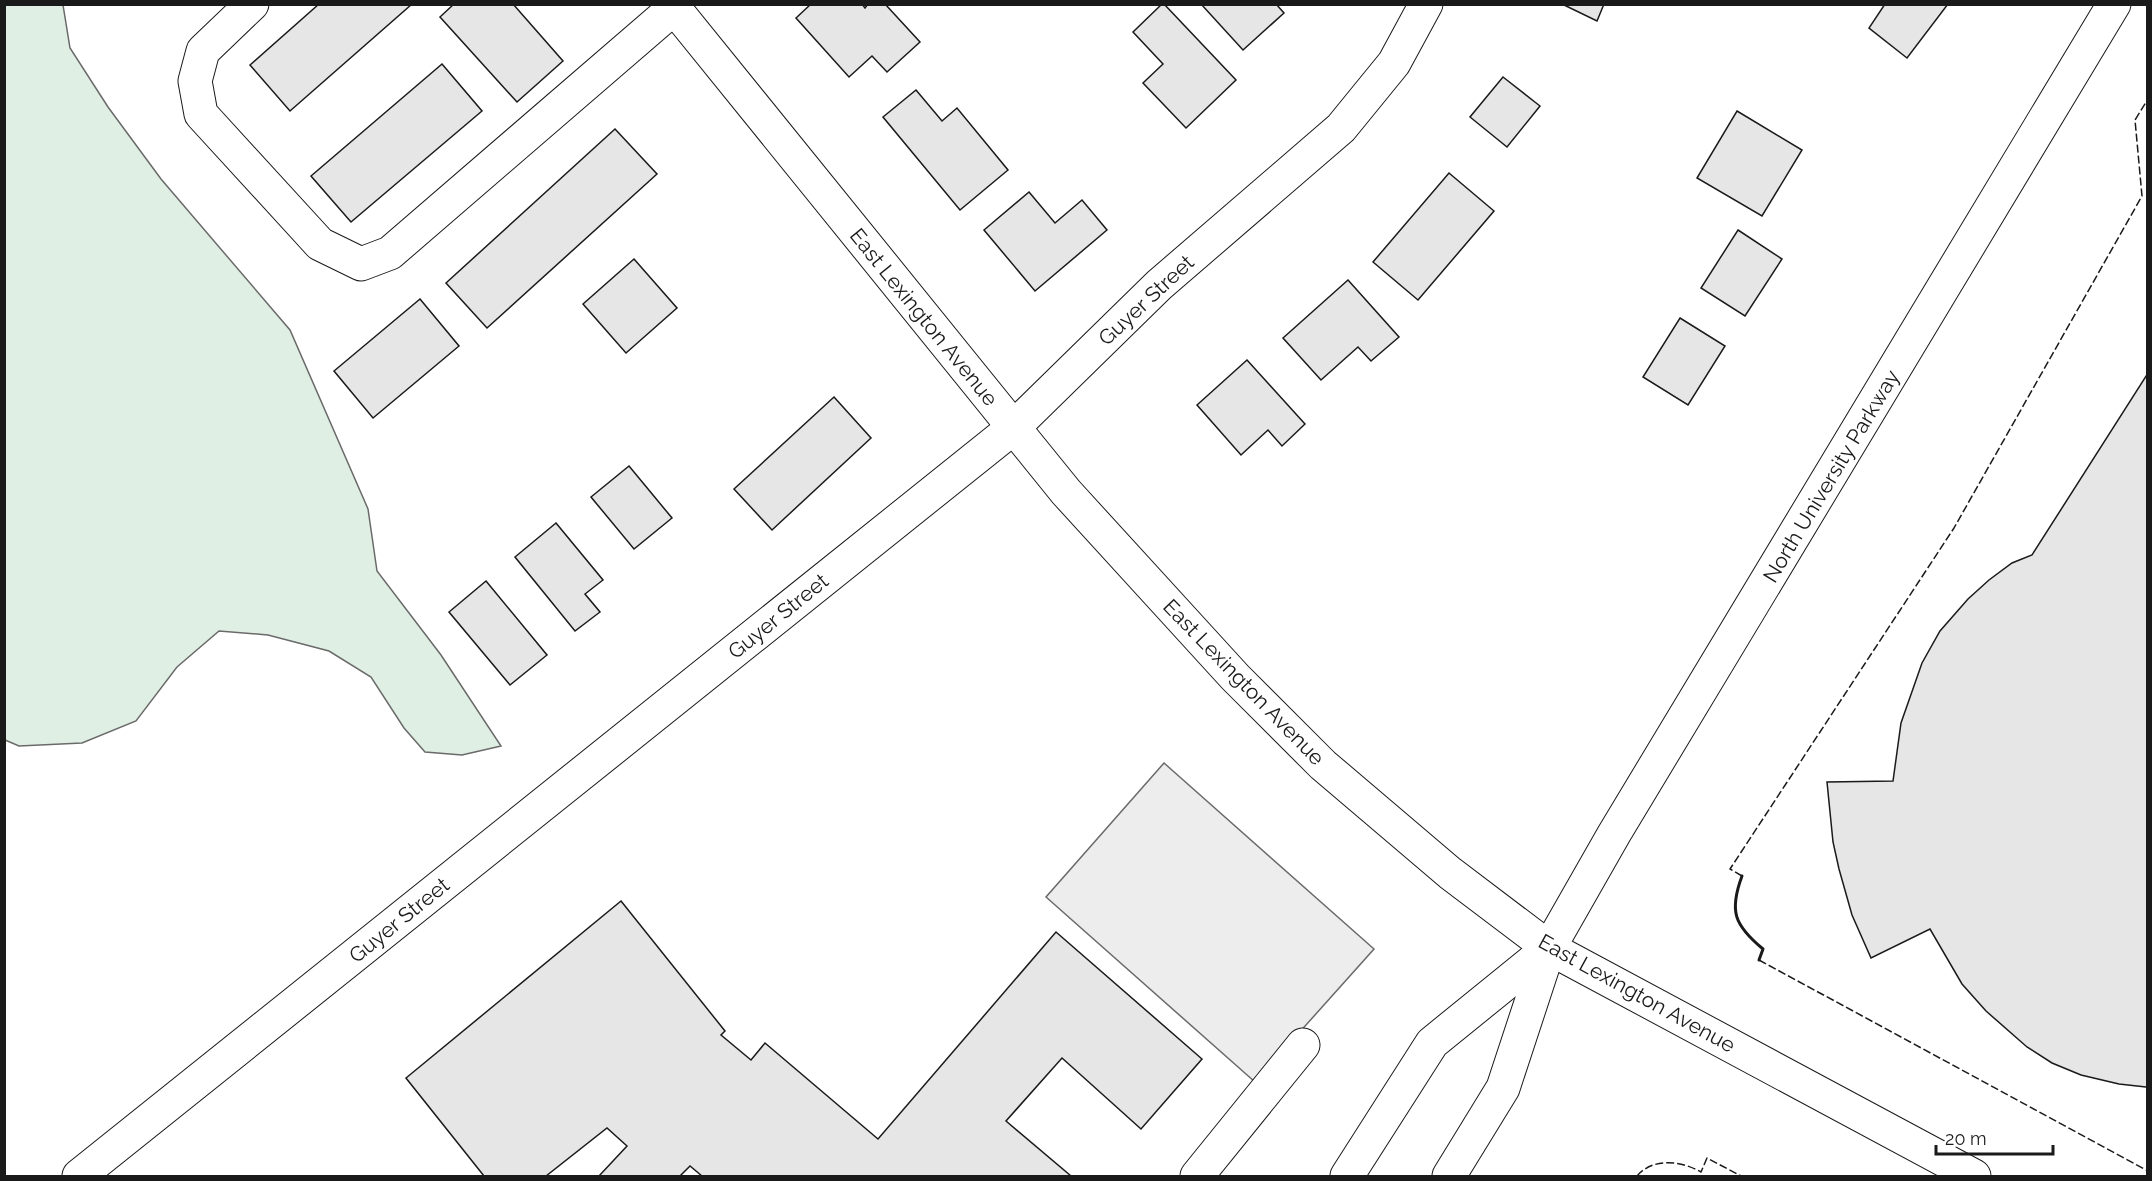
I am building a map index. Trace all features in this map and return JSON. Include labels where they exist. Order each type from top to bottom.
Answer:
[{"type":"main road","points":[[252,4],[203,51],[195,81],[201,114],[320,244],[361,264],[390,253],[673,6]]},
{"type":"main road","name":"Guyer Street","points":[[79,1176],[1013,428],[1159,285],[1341,128],[1394,63],[1426,4]]},
{"type":"main road","name":"North University Parkway","points":[[1449,1176],[1503,1088],[1549,948],[1614,834],[2114,4]]},
{"type":"main road","name":"East Lexington Avenue","points":[[673,6],[1066,492],[1235,677],[1323,765],[1450,873],[1549,948],[1968,1175]]},
{"type":"main road","name":"North University Parkway","points":[[1347,1176],[1432,1043],[1549,948]]},
{"type":"main road","points":[[1197,1176],[1303,1045]]},
{"type":"green space","points":[[4,5],[63,5],[70,48],[108,107],[161,179],[290,330],[368,509],[377,571],[441,655],[501,746],[462,755],[425,752],[404,728],[371,677],[329,651],[268,635],[219,631],[177,667],[136,721],[82,743],[19,746],[5,740]]},
{"type":"shaded area","points":[[1164,763],[1374,949],[1255,1082],[1046,897]]},
{"type":"building","points":[[319,4],[412,4],[290,111],[250,65]]},
{"type":"building","points":[[454,4],[513,4],[563,61],[517,102],[440,17]]},
{"type":"building","points":[[811,4],[862,4],[865,8],[868,4],[885,4],[920,42],[887,72],[872,56],[849,77],[796,18]]},
{"type":"building","points":[[1162,4],[1236,80],[1186,128],[1143,83],[1163,64],[1133,32]]},
{"type":"building","points":[[1201,4],[1276,4],[1284,13],[1243,50]]},
{"type":"building","points":[[1562,4],[1604,4],[1597,21]]},
{"type":"building","points":[[1885,4],[1948,4],[1907,58],[1869,28]]},
{"type":"building","points":[[442,64],[482,111],[351,222],[311,176]]},
{"type":"building","points":[[1503,77],[1540,106],[1507,147],[1470,117]]},
{"type":"building","points":[[916,90],[942,121],[957,108],[1008,170],[960,210],[883,117]]},
{"type":"building","points":[[1737,111],[1802,150],[1762,216],[1697,178]]},
{"type":"building","points":[[615,129],[657,174],[487,328],[446,283]]},
{"type":"building","points":[[1449,173],[1494,211],[1418,300],[1373,262]]},
{"type":"building","points":[[1029,192],[1055,223],[1082,200],[1107,230],[1035,291],[984,230]]},
{"type":"building","points":[[1738,230],[1782,259],[1745,316],[1701,288]]},
{"type":"building","points":[[634,259],[677,308],[626,353],[583,304]]},
{"type":"building","points":[[1348,280],[1399,337],[1371,361],[1358,347],[1321,380],[1283,338]]},
{"type":"building","points":[[420,299],[459,346],[373,418],[334,371]]},
{"type":"building","points":[[1680,318],[1725,346],[1688,405],[1643,377]]},
{"type":"building","points":[[1247,360],[1305,424],[1282,446],[1268,430],[1241,455],[1197,405]]},
{"type":"building","points":[[2148,373],[2148,1087],[2146,1087],[2119,1084],[2081,1075],[2052,1063],[2027,1047],[1986,1011],[1962,984],[1930,929],[1871,958],[1852,915],[1839,869],[1833,842],[1827,782],[1893,781],[1901,723],[1922,663],[1940,631],[1968,599],[1989,580],[2012,563],[2032,555]]},
{"type":"building","points":[[834,397],[871,438],[772,530],[734,489]]},
{"type":"building","points":[[629,466],[672,518],[634,549],[591,497]]},
{"type":"building","points":[[556,523],[603,580],[585,594],[600,612],[575,631],[515,557]]},
{"type":"building","points":[[486,581],[547,655],[510,685],[449,612]]},
{"type":"building","points":[[621,901],[725,1031],[721,1035],[751,1060],[765,1043],[878,1139],[1056,932],[1202,1059],[1141,1129],[1062,1058],[1006,1121],[1071,1176],[702,1176],[690,1166],[680,1176],[599,1176],[627,1146],[607,1128],[546,1176],[484,1176],[406,1078]]},
{"type":"fence","points":[[1742,876],[1730,869],[1954,528],[2142,196],[2135,120],[2148,99]]},
{"type":"fence","points":[[1759,960],[2148,1171]]},
{"type":"fence","points":[[1637,1176],[1659,1163],[1677,1163],[1701,1172],[1707,1158],[1741,1176]]},
{"type":"wall","points":[[1742,876],[1735,908],[1740,925],[1763,949],[1759,960]]}]
